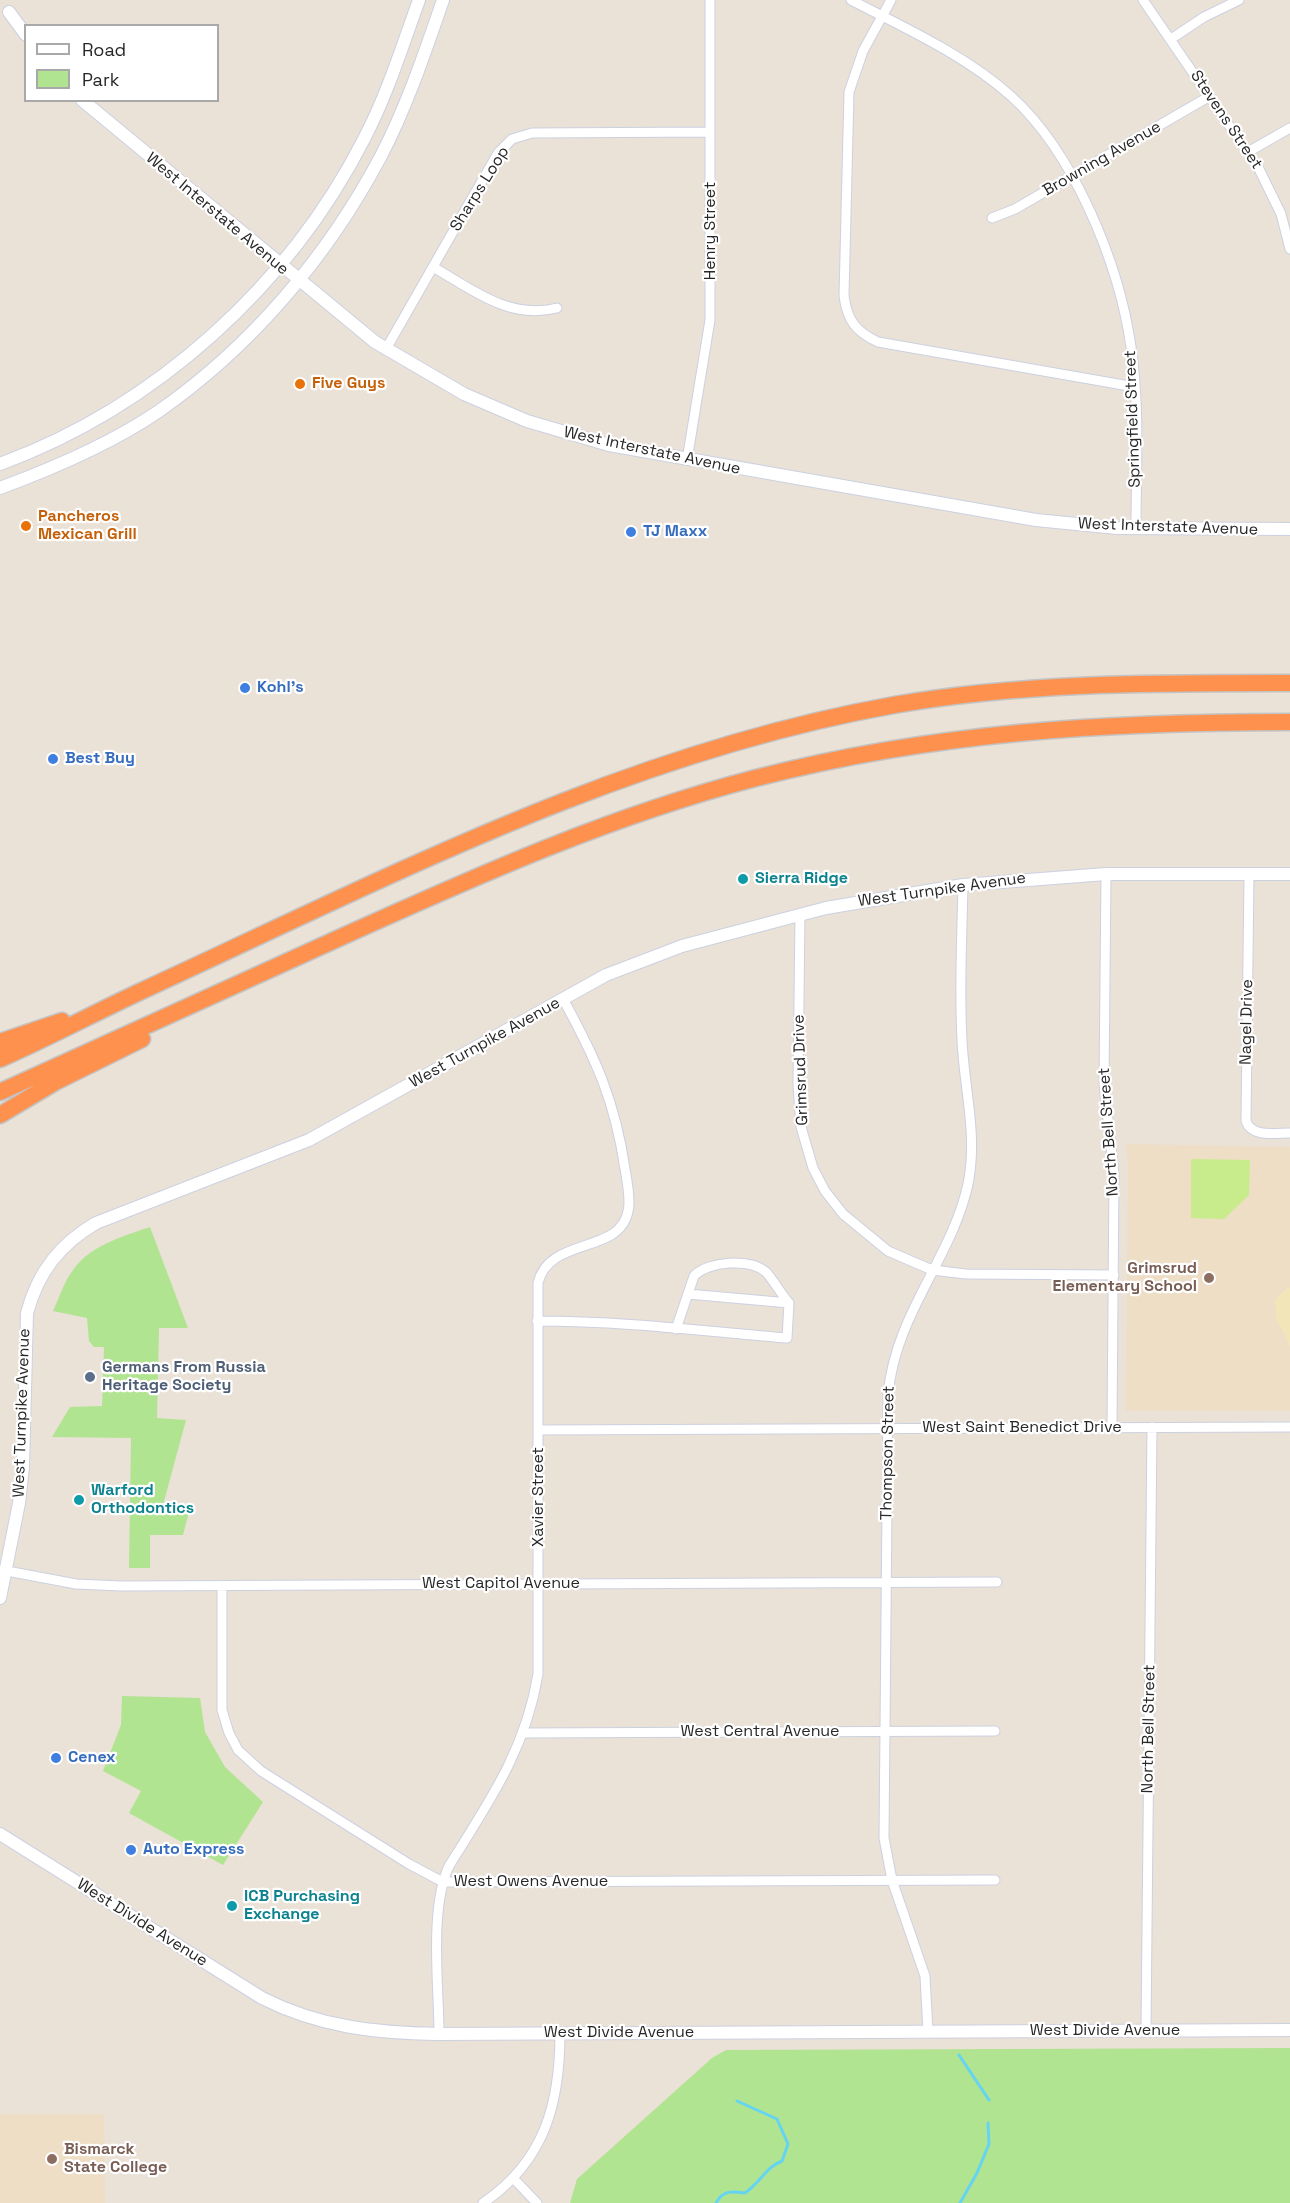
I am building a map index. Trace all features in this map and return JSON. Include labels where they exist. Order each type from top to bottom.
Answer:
[{"type":"highway","points":[[0,1059],[147,988],[524,815],[671,761],[765,734],[895,705],[981,694],[1040,689],[1188,683],[1290,683]]},
{"type":"highway","points":[[0,1092],[459,884],[546,847],[659,806],[755,778],[857,755],[958,738],[1067,727],[1179,722],[1290,722]]},
{"type":"highway","points":[[0,1115],[66,1076],[308,960],[459,884]]},
{"type":"highway","points":[[0,1042],[147,988]]},
{"type":"street","points":[[0,464],[81,429],[145,387],[204,344],[281,266],[327,205],[365,137],[419,0]]},
{"type":"street","points":[[0,488],[82,454],[158,412],[227,358],[298,281],[340,224],[381,154],[406,99],[443,0]]},
{"type":"street","name":"Henry Street","points":[[687,460],[710,320],[710,0]]},
{"type":"street","name":"Springfield Street","points":[[851,0],[969,66],[1010,96],[1041,130],[1072,177],[1100,237],[1119,290],[1131,346],[1135,387],[1136,529]]},
{"type":"street","points":[[891,0],[857,64],[847,105],[844,296],[849,320],[865,336],[878,342],[1135,387]]},
{"type":"street","name":"Stevens Street","points":[[1143,0],[1248,152],[1274,197],[1290,249]]},
{"type":"street","points":[[1171,39],[1204,16],[1239,0]]},
{"type":"street","points":[[9,12],[24,32]]},
{"type":"street","name":"Browning Avenue","points":[[992,218],[1015,210],[1210,96]]},
{"type":"street","name":"West Interstate Avenue","points":[[84,102],[298,281],[386,349],[464,394],[527,421],[598,443],[1036,520],[1136,529],[1290,529]]},
{"type":"street","points":[[1248,152],[1290,128]]},
{"type":"street","name":"Sharps Loop","points":[[386,349],[498,153],[512,140],[532,133],[710,132]]},
{"type":"street","points":[[433,267],[506,308],[534,312],[557,308]]},
{"type":"street","name":"West Turnpike Avenue","points":[[0,1598],[7,1571],[23,1467],[27,1313],[40,1276],[58,1251],[82,1231],[111,1216],[271,1156],[323,1133],[563,999],[624,967],[661,952],[800,914],[877,898],[963,885],[1106,874],[1290,874]]},
{"type":"street","name":"North Bell Street","points":[[1106,874],[1104,1084],[1114,1164],[1112,1427]]},
{"type":"street","name":"Nagel Drive","points":[[1249,874],[1246,1121],[1250,1129],[1257,1132],[1290,1133]]},
{"type":"street","name":"Thompson Street","points":[[928,2032],[925,1976],[892,1880],[884,1838],[887,1428],[892,1363],[903,1331],[960,1209],[972,1159],[972,1122],[962,1032],[963,885]]},
{"type":"street","name":"Grimsrud Drive","points":[[800,914],[798,1099],[801,1127],[808,1156],[825,1191],[853,1225],[888,1251],[932,1269],[966,1274],[1114,1275]]},
{"type":"street","name":"Xavier Street","points":[[439,2034],[438,1912],[442,1882],[449,1866],[508,1771],[524,1732],[538,1674],[538,1283],[546,1266],[563,1254],[617,1230],[625,1221],[629,1209],[622,1143],[611,1098],[598,1064],[563,999]]},
{"type":"street","points":[[537,1320],[787,1338],[789,1303],[765,1272],[754,1266],[720,1263],[700,1269],[694,1276],[676,1329]]},
{"type":"street","points":[[688,1294],[789,1303]]},
{"type":"street","name":"North Bell Street","points":[[1146,2030],[1152,1427]]},
{"type":"street","name":"West Saint Benedict Drive","points":[[538,1430],[1290,1427]]},
{"type":"street","name":"West Capitol Avenue","points":[[7,1571],[85,1585],[997,1582]]},
{"type":"street","name":"West Owens Avenue","points":[[222,1586],[222,1710],[229,1733],[238,1750],[261,1771],[409,1864],[442,1882],[995,1880]]},
{"type":"street","name":"West Central Avenue","points":[[524,1732],[995,1731]]},
{"type":"street","name":"West Divide Avenue","points":[[0,1834],[247,1989],[306,2017],[351,2028],[439,2034],[1290,2030]]},
{"type":"street","points":[[483,2203],[514,2179],[536,2147],[553,2108],[560,2068],[560,2032]]},
{"type":"street","points":[[514,2179],[537,2203]]},
{"type":"shaded area","name":"Grimsrud Elementary School","points":[[1126,1144],[1290,1147],[1290,1411],[1126,1411],[1128,1163]]},
{"type":"shaded area","name":"Bismarck State College","points":[[0,2114],[104,2114],[105,2203],[0,2203]]},
{"type":"green space","points":[[1191,1159],[1250,1160],[1249,1195],[1224,1219],[1191,1218]]},
{"type":"green space","points":[[150,1227],[188,1328],[159,1328],[157,1418],[186,1420],[163,1505],[189,1512],[183,1535],[150,1535],[150,1568],[129,1568],[131,1438],[52,1437],[70,1407],[102,1406],[104,1347],[94,1347],[89,1341],[87,1318],[53,1311],[68,1277],[86,1256],[106,1244]]},
{"type":"green space","points":[[122,1696],[200,1698],[205,1732],[225,1767],[263,1802],[223,1865],[129,1813],[141,1791],[103,1771],[121,1725]]},
{"type":"green space","points":[[1290,2048],[1290,2203],[570,2203],[577,2179],[712,2058],[726,2050]]},
{"type":"sand","points":[[1288,1287],[1290,1288],[1290,1346],[1275,1316],[1277,1314],[1275,1300]]},
{"type":"waterway","points":[[959,2055],[989,2100]]},
{"type":"waterway","points":[[716,2203],[725,2194],[745,2193],[771,2167],[782,2161],[788,2144],[777,2119],[737,2101]]},
{"type":"waterway","points":[[960,2203],[977,2173],[989,2144],[988,2123]]},
{"type":"place","name":"Five Guys","points":[[300,384]]},
{"type":"place","name":"Pancheros Mexican Grill","points":[[26,526]]},
{"type":"place","name":"TJ Maxx","points":[[631,532]]},
{"type":"place","name":"Kohl's","points":[[245,688]]},
{"type":"place","name":"Best Buy","points":[[53,759]]},
{"type":"place","name":"Sierra Ridge","points":[[743,879]]},
{"type":"place","name":"Grimsrud Elementary School","points":[[1209,1278]]},
{"type":"place","name":"Germans From Russia Heritage Society","points":[[90,1377]]},
{"type":"place","name":"Warford Orthodontics","points":[[79,1500]]},
{"type":"place","name":"Cenex","points":[[56,1758]]},
{"type":"place","name":"Auto Express","points":[[131,1850]]},
{"type":"place","name":"ICB Purchasing Exchange","points":[[232,1906]]},
{"type":"place","name":"Bismarck State College","points":[[52,2159]]}]
